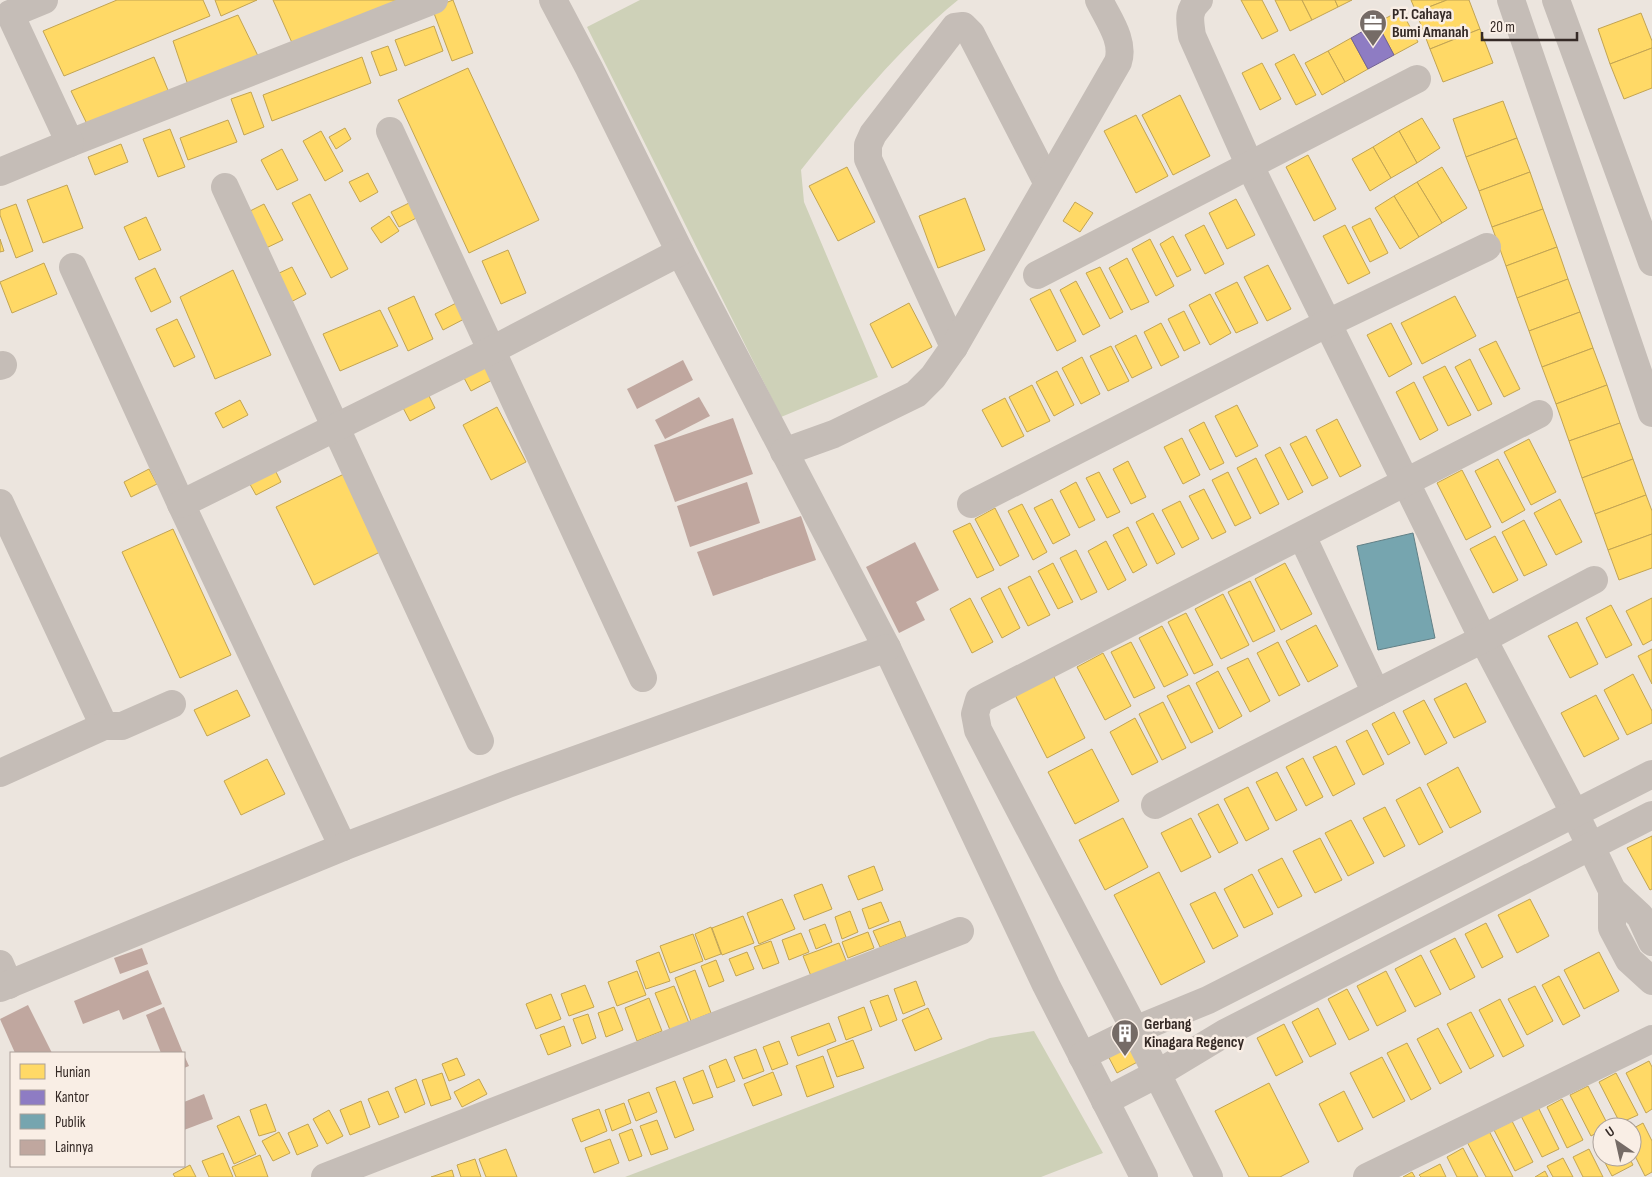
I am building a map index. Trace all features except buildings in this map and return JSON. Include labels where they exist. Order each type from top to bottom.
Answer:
[{"type":"street","points":[[44,0],[5,11],[70,143]]},
{"type":"street","points":[[0,172],[434,0]]},
{"type":"street","points":[[553,0],[589,68],[680,252],[887,648],[965,816],[1082,1056],[1144,1177]]},
{"type":"street","points":[[784,452],[834,434],[916,394],[933,377],[954,346],[1118,62],[1121,51],[1099,0]]},
{"type":"street","points":[[1199,0],[1192,6],[1189,16],[1192,36],[1250,166],[1483,639],[1575,814],[1612,890],[1640,916],[1652,942]]},
{"type":"street","points":[[1510,0],[1652,413]]},
{"type":"street","points":[[1556,0],[1652,262]]},
{"type":"street","points":[[954,346],[868,159],[868,145],[873,134],[955,27],[963,26],[971,34],[1047,182]]},
{"type":"street","points":[[1037,275],[1417,79]]},
{"type":"street","points":[[390,131],[643,678]]},
{"type":"street","points":[[226,186],[480,741]]},
{"type":"street","points":[[972,504],[1328,323],[1487,247]]},
{"type":"street","points":[[181,504],[492,350],[680,252]]},
{"type":"street","points":[[73,267],[181,504],[343,847]]},
{"type":"street","points":[[1209,1177],[1135,1030],[978,730],[975,714],[979,700],[1407,483],[1538,414]]},
{"type":"street","points":[[0,503],[104,726]]},
{"type":"street","points":[[1302,536],[1376,693]]},
{"type":"street","points":[[1155,805],[1483,639],[1594,580]]},
{"type":"street","points":[[3,979],[518,780],[887,648]]},
{"type":"street","points":[[0,773],[104,726],[122,726],[172,704]]},
{"type":"street","points":[[1082,1056],[1135,1030],[1208,1000],[1652,774]]},
{"type":"street","points":[[1105,1101],[1157,1074],[1225,1033],[1652,815]]},
{"type":"street","points":[[1612,890],[1612,928],[1629,960],[1652,980]]},
{"type":"street","points":[[325,1177],[960,931]]},
{"type":"street","points":[[1208,1000],[1225,1033]]},
{"type":"street","points":[[1367,1177],[1652,1040]]},
{"type":"green space","points":[[640,0],[958,0],[915,39],[875,81],[801,170],[804,202],[878,377],[781,417],[587,27]]},
{"type":"green space","points":[[1034,1031],[1103,1153],[1041,1177],[625,1177],[990,1038]]},
{"type":"place","name":"PT. Cahaya Bumi Amanah","points":[[1373,47]]},
{"type":"place","name":"Gerbang Kinagara Regency","points":[[1125,1057]]}]
